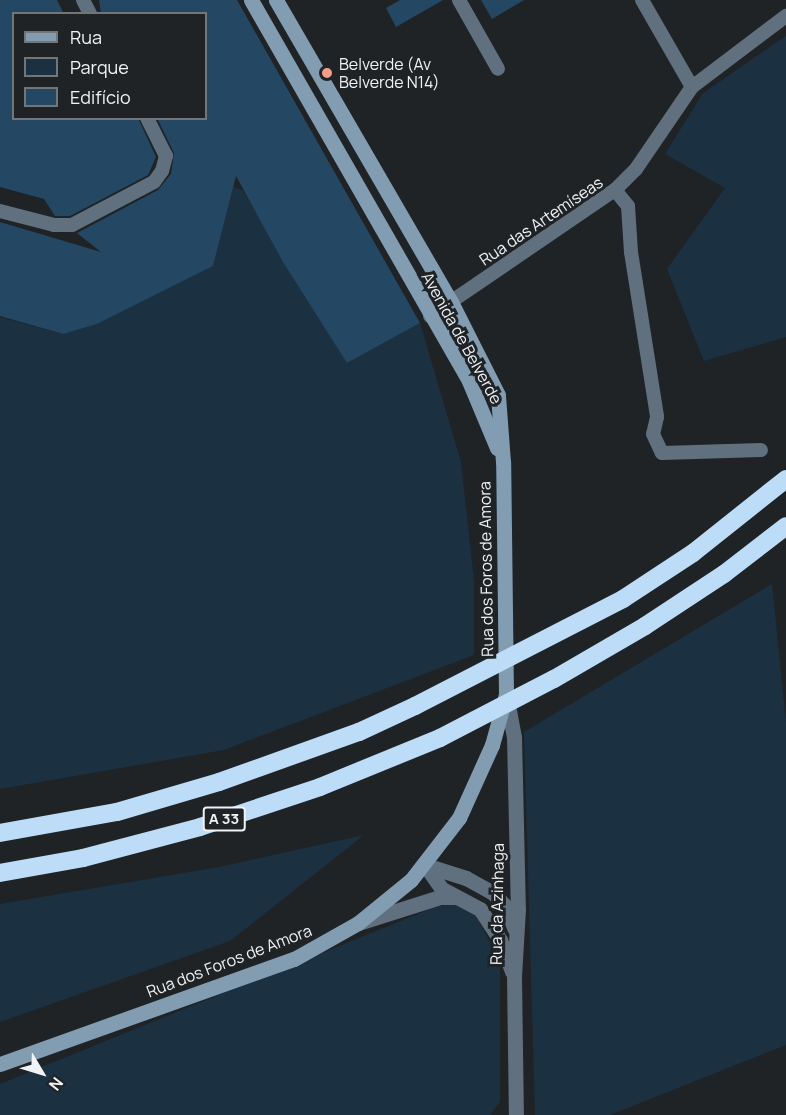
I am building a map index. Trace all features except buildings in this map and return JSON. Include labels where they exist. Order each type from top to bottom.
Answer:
[{"type":"highway","name":"A 33","points":[[0,833],[117,812],[219,782],[358,732],[415,706],[624,599],[693,553],[786,479]]},
{"type":"highway","name":"A 33","points":[[0,873],[83,858],[200,826],[320,787],[440,738],[554,679],[645,626],[724,574],[786,526]]},
{"type":"main road","name":"Avenida de Belverde","points":[[251,0],[469,381],[502,462]]},
{"type":"main road","name":"Avenida de Belverde","points":[[276,0],[451,302],[498,394],[502,462]]},
{"type":"main road","name":"Rua dos Foros de Amora","points":[[0,1064],[294,959],[358,923],[387,902],[425,865],[459,818],[480,776],[506,694],[502,462]]},
{"type":"street","points":[[459,0],[498,69]]},
{"type":"street","points":[[642,0],[692,87]]},
{"type":"street","name":"Rua das Artemíseas","points":[[430,316],[615,190],[636,169],[692,87],[786,16]]},
{"type":"street","points":[[0,211],[65,227],[154,182],[162,171],[166,156],[148,120]]},
{"type":"street","points":[[615,190],[628,206],[631,252],[657,417],[653,435],[662,453],[761,450]]},
{"type":"street","name":"Rua da Azinhaga","points":[[506,694],[514,737],[517,934],[513,977],[516,1115]]},
{"type":"street","points":[[425,865],[442,889],[480,909],[490,921],[513,977]]},
{"type":"street","points":[[425,865],[465,878],[493,893],[505,906],[517,934]]},
{"type":"street","points":[[358,923],[440,897],[460,897]]},
{"type":"green space","points":[[786,36],[786,337],[704,361],[667,269],[725,188],[665,154],[703,93]]},
{"type":"green space","points":[[233,187],[243,190],[347,363],[420,323],[461,462],[474,581],[474,655],[224,750],[0,789],[0,317],[62,334],[97,324],[213,266]]},
{"type":"green space","points":[[772,584],[786,722],[786,1045],[610,1115],[535,1115],[524,732]]},
{"type":"green space","points":[[364,835],[230,941],[0,1022],[0,904],[219,867]]},
{"type":"green space","points":[[452,904],[473,910],[500,961],[500,1102],[490,1115],[0,1115],[0,1084],[435,907]]},
{"type":"place","name":"Belverde (Av Belverde N14)","points":[[327,73]]}]
